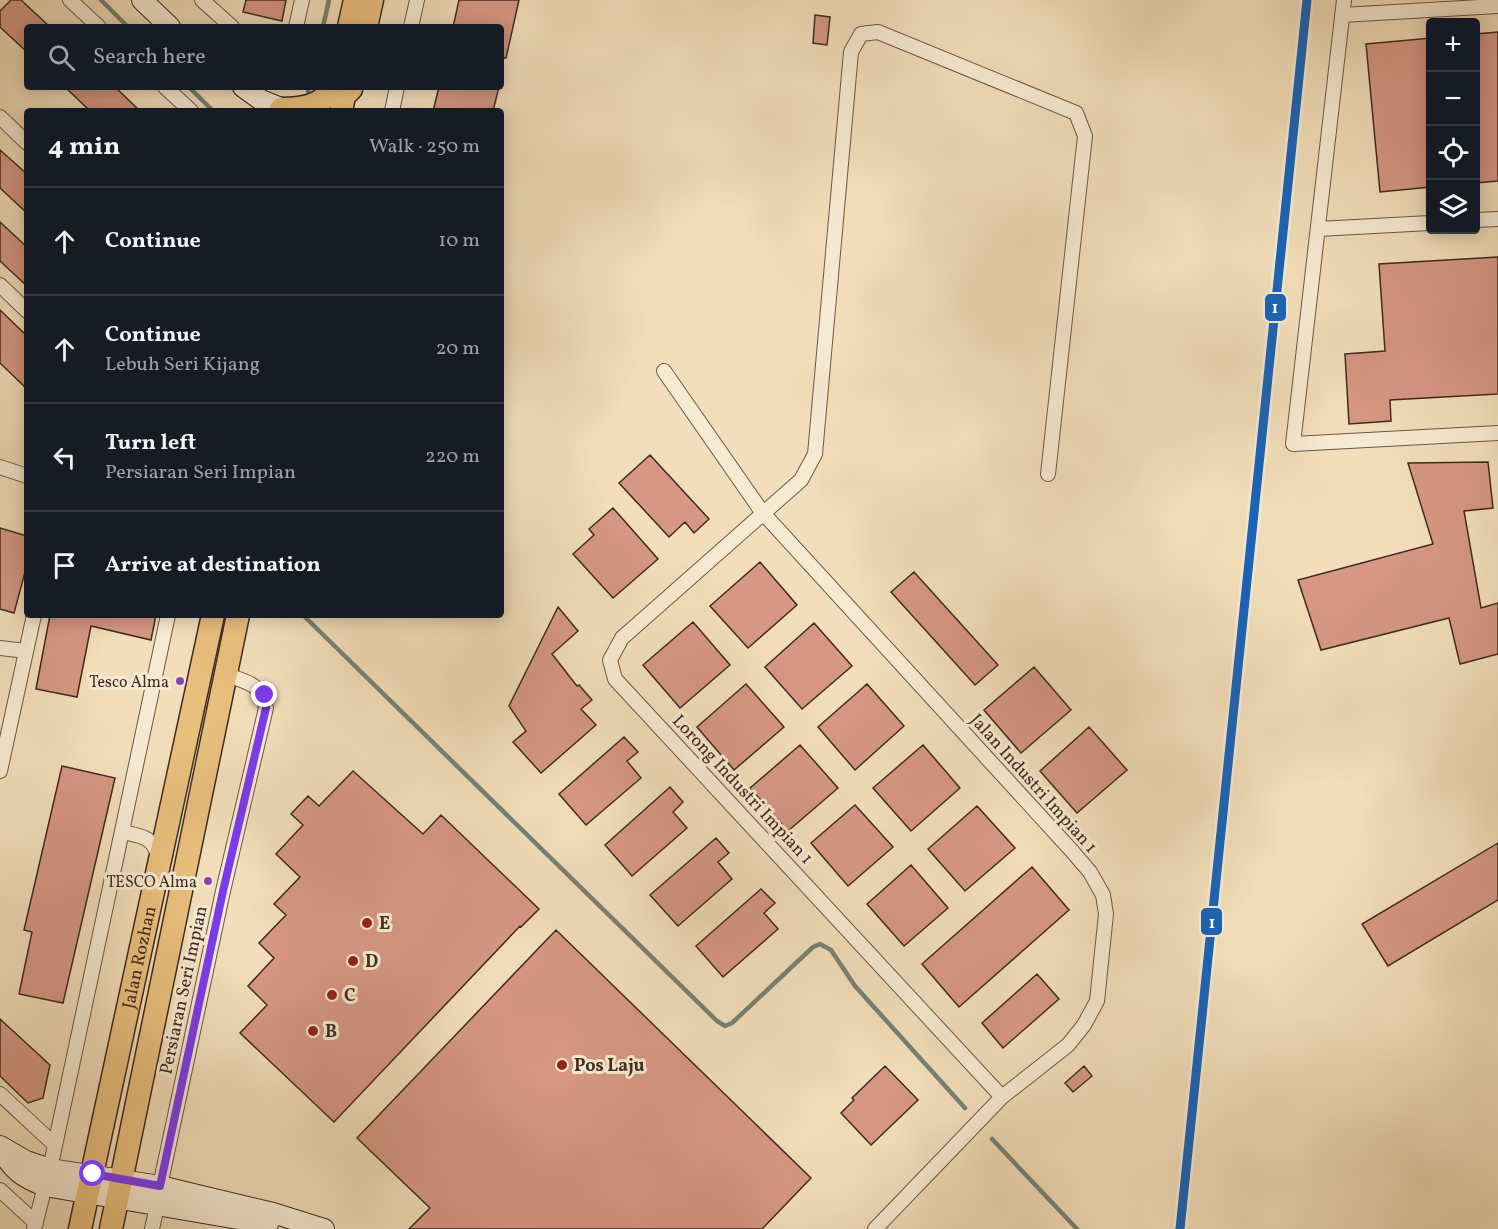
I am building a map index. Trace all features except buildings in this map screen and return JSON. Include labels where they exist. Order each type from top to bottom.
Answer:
[{"type":"main road","points":[[350,24],[355,0]]},
{"type":"main road","points":[[367,24],[372,0]]},
{"type":"main road","points":[[302,108],[309,106],[330,92],[343,92]]},
{"type":"main road","points":[[332,108],[343,92]]},
{"type":"main road","points":[[341,108],[343,92]]},
{"type":"main road","name":"Jalan Rozhan","points":[[80,1229],[212,618]]},
{"type":"main road","name":"Jalan Rozhan","points":[[111,1229],[237,618]]},
{"type":"street","points":[[70,0],[96,24]]},
{"type":"street","points":[[141,0],[167,24]]},
{"type":"street","points":[[202,0],[229,24]]},
{"type":"street","points":[[297,24],[302,0]]},
{"type":"street","points":[[412,24],[417,0]]},
{"type":"street","points":[[1344,0],[1293,444],[1498,433]]},
{"type":"street","points":[[1342,15],[1498,6]]},
{"type":"street","name":"Lorong Industri Impian 1","points":[[1002,1096],[615,679],[610,660],[622,638],[762,512],[801,480],[815,454],[851,52],[861,34],[878,32],[1076,113],[1084,136],[1048,474]]},
{"type":"street","points":[[168,90],[188,108]]},
{"type":"street","points":[[232,90],[250,108]]},
{"type":"street","points":[[247,90],[261,100],[279,108]]},
{"type":"street","points":[[393,108],[396,90]]},
{"type":"street","points":[[0,117],[24,139]]},
{"type":"street","points":[[1480,220],[1498,219]]},
{"type":"street","points":[[1318,229],[1426,223]]},
{"type":"street","points":[[0,285],[24,308]]},
{"type":"street","name":"Jalan Industri Impian 1","points":[[664,371],[762,512],[1072,851],[1090,872],[1103,895],[1107,914],[1097,1001],[1084,1025],[1068,1045],[1002,1096],[875,1229]]},
{"type":"street","points":[[0,467],[24,475]]},
{"type":"street","points":[[0,771],[33,618]]},
{"type":"street","points":[[35,1226],[55,1145],[167,618]]},
{"type":"street","points":[[0,648],[26,651]]},
{"type":"street","name":"Persiaran Seri Impian","points":[[152,1229],[223,891],[266,708],[265,695],[246,681],[226,675]]},
{"type":"street","points":[[145,837],[161,827],[171,815]]},
{"type":"street","points":[[122,832],[145,837],[157,850],[160,865]]},
{"type":"street","points":[[0,1094],[55,1145]]},
{"type":"street","points":[[0,1146],[9,1165],[21,1175],[48,1177],[159,1196],[272,1224],[317,1228]]},
{"type":"street","points":[[0,1190],[35,1226]]},
{"type":"waterway","points":[[101,0],[125,24]]},
{"type":"waterway","points":[[324,24],[329,0]]},
{"type":"waterway","points":[[192,90],[210,108]]},
{"type":"waterway","points":[[306,618],[717,1021],[725,1026],[732,1023],[813,947],[820,944],[831,950],[855,986],[965,1108]]},
{"type":"waterway","points":[[992,1139],[1077,1229]]},
{"type":"rail line","name":"1","points":[[1180,1229],[1307,0]]},
{"type":"place","name":"Tesco Alma","points":[[180,681]]},
{"type":"place","name":"TESCO Alma","points":[[208,881]]},
{"type":"place","name":"E","points":[[367,923]]},
{"type":"place","name":"D","points":[[353,961]]},
{"type":"place","name":"C","points":[[332,995]]},
{"type":"place","name":"B","points":[[313,1031]]},
{"type":"place","name":"Pos Laju","points":[[562,1065]]},
{"type":"route","points":[[93,1174],[160,1186],[223,891],[266,708],[265,695]]}]
